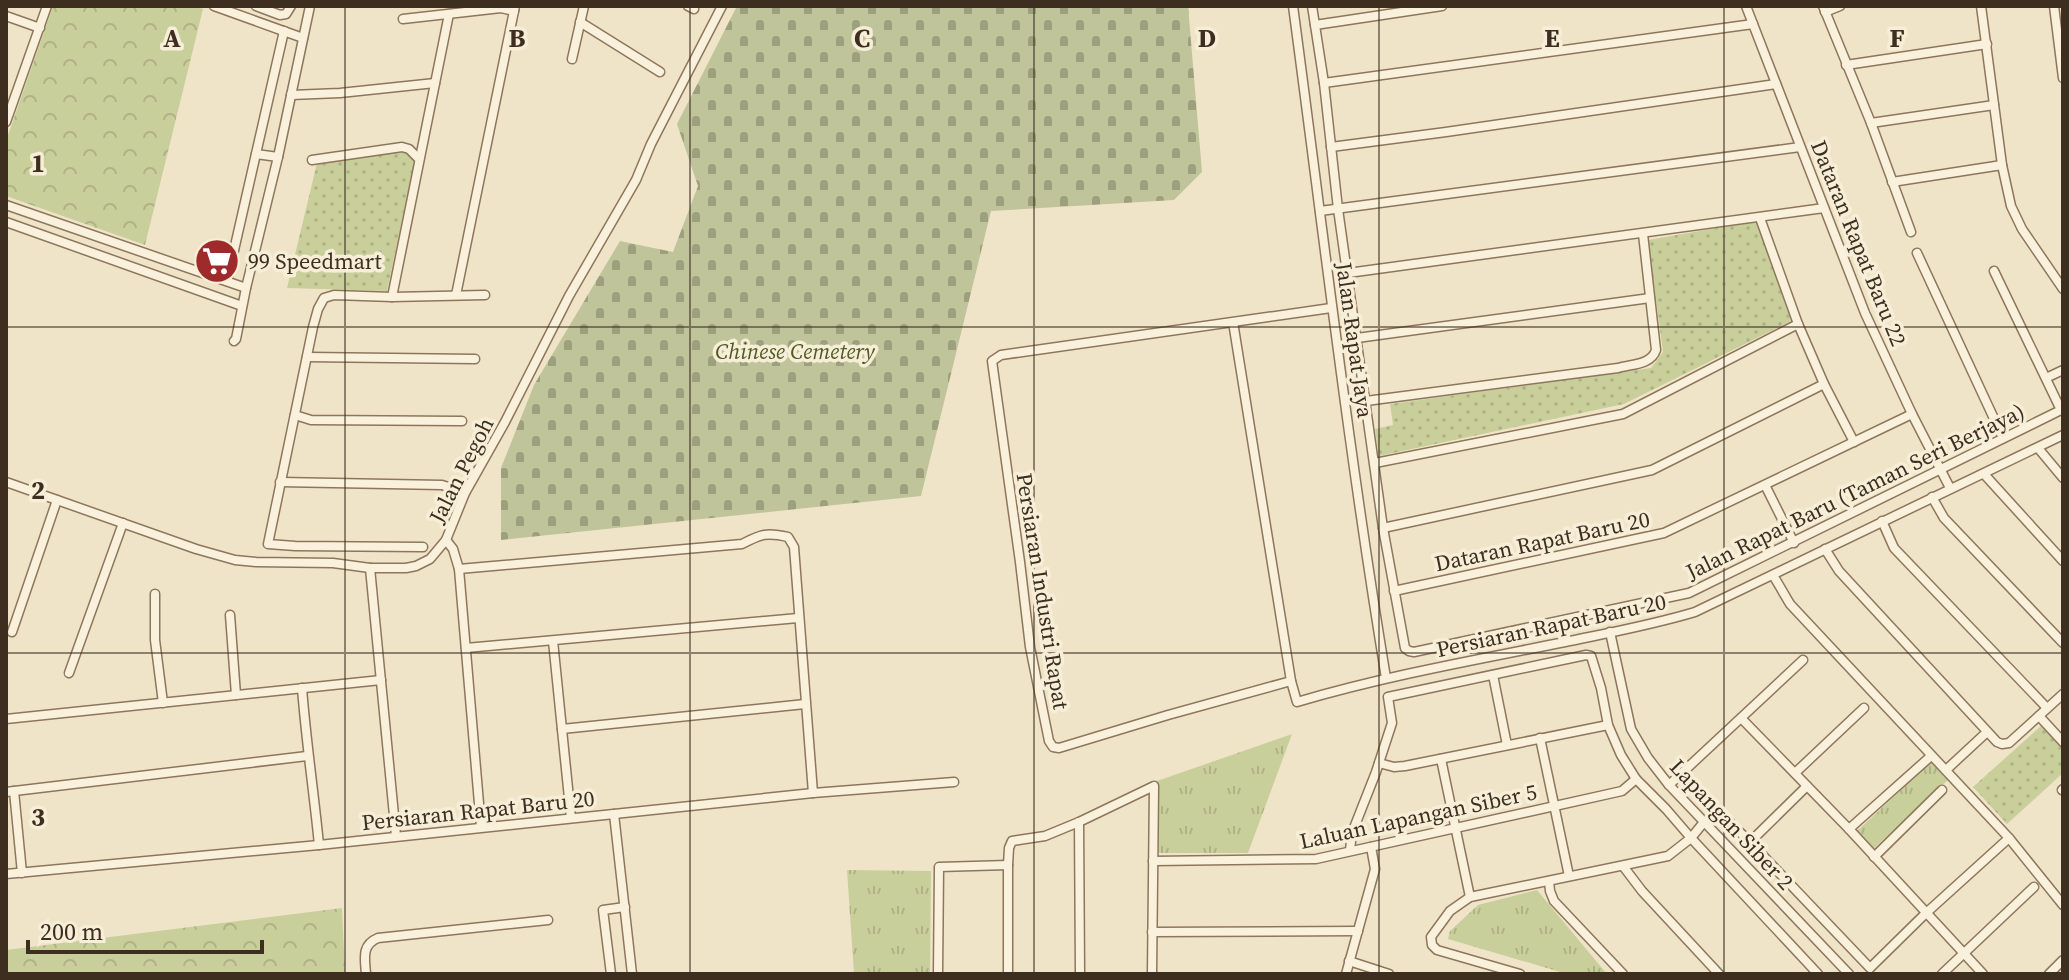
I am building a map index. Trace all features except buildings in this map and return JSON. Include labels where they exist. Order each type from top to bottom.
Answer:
[{"type":"street","points":[[6,122],[47,6]]},
{"type":"street","points":[[214,6],[303,38]]},
{"type":"street","points":[[256,6],[280,15],[286,14],[291,6]]},
{"type":"street","points":[[234,341],[310,6]]},
{"type":"street","points":[[572,59],[584,6]]},
{"type":"street","name":"Jalan Pegoh","points":[[6,482],[235,560],[333,563],[370,568],[416,566],[430,559],[446,540],[465,493],[569,296],[636,180],[651,144],[722,6]]},
{"type":"street","name":"Jalan Rapat Jaya","points":[[1293,6],[1331,308],[1386,678]]},
{"type":"street","name":"Jalan Rapat Baru (Taman Seri Berjaya)","points":[[1312,6],[1383,528],[1405,648],[1414,652],[1689,593],[2062,410]]},
{"type":"street","points":[[1315,25],[1442,6]]},
{"type":"street","name":"Dataran Rapat Baru 22","points":[[1746,6],[1865,313],[1950,488]]},
{"type":"street","points":[[1840,6],[1824,9],[1911,232]]},
{"type":"street","points":[[1981,6],[2002,165],[2011,206],[2022,229],[2063,289]]},
{"type":"street","points":[[2054,6],[2063,78]]},
{"type":"street","points":[[403,19],[515,8],[456,295]]},
{"type":"street","points":[[392,297],[449,14]]},
{"type":"street","points":[[6,16],[40,28]]},
{"type":"street","points":[[580,22],[660,72]]},
{"type":"street","points":[[1324,83],[1753,24]]},
{"type":"street","points":[[227,281],[284,31]]},
{"type":"street","points":[[1846,65],[1987,44]]},
{"type":"street","points":[[291,95],[435,83]]},
{"type":"street","points":[[1331,147],[1776,84]]},
{"type":"street","points":[[6,91],[16,94]]},
{"type":"street","points":[[1871,123],[1994,105]]},
{"type":"street","points":[[312,160],[402,147],[409,149],[419,159]]},
{"type":"street","points":[[1320,211],[1800,147]]},
{"type":"street","points":[[256,154],[278,157]]},
{"type":"street","points":[[1892,182],[2002,165]]},
{"type":"street","points":[[6,205],[246,288]]},
{"type":"street","points":[[1348,273],[1824,208]]},
{"type":"street","points":[[1760,218],[1798,324],[1854,442]]},
{"type":"street","points":[[6,222],[242,306]]},
{"type":"street","points":[[1366,401],[1618,368],[1649,361],[1656,350],[1643,234]]},
{"type":"street","points":[[1917,253],[2003,438]]},
{"type":"street","points":[[146,272],[153,255]]},
{"type":"street","points":[[1994,271],[2062,410]]},
{"type":"street","points":[[423,547],[268,544],[318,309],[324,298],[334,295],[485,295]]},
{"type":"street","points":[[1357,338],[1650,298]]},
{"type":"street","name":"Persiaran Industri Rapat","points":[[1291,681],[1059,748],[1053,747],[1049,741],[1030,647],[992,361],[1001,355],[1331,308]]},
{"type":"street","points":[[1233,322],[1291,681]]},
{"type":"street","points":[[1375,463],[1623,414],[1798,324]]},
{"type":"street","points":[[307,357],[475,359]]},
{"type":"street","points":[[2046,378],[2063,370]]},
{"type":"street","points":[[1383,528],[1652,470],[1824,384]]},
{"type":"street","name":"Dataran Rapat Baru 20","points":[[1394,591],[1664,533],[1912,414]]},
{"type":"street","points":[[295,415],[311,420],[462,421]]},
{"type":"street","name":"Persiaran Rapat Baru 20","points":[[1291,681],[1297,702],[1386,678],[1670,620],[1695,612],[2063,435]]},
{"type":"street","points":[[2038,448],[2063,478]]},
{"type":"street","points":[[1984,474],[2063,561]]},
{"type":"street","points":[[280,482],[442,485],[465,493]]},
{"type":"street","points":[[1765,485],[1794,543]]},
{"type":"street","points":[[1932,497],[1944,518],[2063,643]]},
{"type":"street","points":[[12,632],[57,500]]},
{"type":"street","points":[[1882,521],[1894,548],[2047,708]]},
{"type":"street","points":[[69,673],[123,523]]},
{"type":"street","points":[[459,569],[742,544],[761,534],[774,533],[788,537],[794,547],[813,793]]},
{"type":"street","points":[[446,540],[453,549],[459,569],[481,827]]},
{"type":"street","points":[[1825,549],[1839,571],[1987,732],[2002,744],[2009,743],[2063,694]]},
{"type":"street","points":[[370,568],[396,836]]},
{"type":"street","points":[[1773,575],[1790,604],[2009,838],[2063,905]]},
{"type":"street","points":[[155,594],[155,640],[163,703]]},
{"type":"street","points":[[230,615],[236,695]]},
{"type":"street","points":[[466,648],[798,618]]},
{"type":"street","name":"Lapangan Siber 2","points":[[1610,632],[1631,729],[1648,758],[1669,785],[1849,974]]},
{"type":"street","points":[[553,641],[571,818]]},
{"type":"street","points":[[1350,850],[1352,833],[1392,723],[1388,697],[1591,656],[1608,725],[1636,779],[1818,974]]},
{"type":"street","points":[[1669,785],[1803,660]]},
{"type":"street","points":[[1493,675],[1507,745]]},
{"type":"street","points":[[6,719],[381,680]]},
{"type":"street","points":[[302,688],[319,845]]},
{"type":"street","points":[[562,729],[805,704]]},
{"type":"street","points":[[1795,773],[1864,708]]},
{"type":"street","points":[[2039,716],[2063,742]]},
{"type":"street","points":[[1741,718],[1983,974]]},
{"type":"street","points":[[1379,763],[1405,766],[1608,725]]},
{"type":"street","points":[[1946,770],[1987,732]]},
{"type":"street","points":[[1540,738],[1569,876]]},
{"type":"street","points":[[22,873],[10,791],[307,756]]},
{"type":"street","points":[[1849,829],[1931,756]]},
{"type":"street","points":[[1441,759],[1470,897]]},
{"type":"street","points":[[1681,775],[1750,842],[1869,967],[2009,838]]},
{"type":"street","name":"Laluan Lapangan Siber 5","points":[[1153,861],[1316,859],[1622,791],[1636,779]]},
{"type":"street","name":"Persiaran Rapat Baru 20","points":[[6,874],[319,845],[813,793],[954,782]]},
{"type":"street","points":[[1008,974],[1008,865],[1012,841],[1045,836],[1154,786],[1152,974]]},
{"type":"street","points":[[1750,842],[1807,786]]},
{"type":"street","points":[[1874,857],[1942,790]]},
{"type":"street","points":[[614,814],[632,974]]},
{"type":"street","points":[[1079,822],[1080,974]]},
{"type":"street","points":[[1520,974],[1437,950],[1432,945],[1431,937],[1450,911],[1470,897],[1668,856],[1691,838],[1704,822]]},
{"type":"street","points":[[1346,974],[1375,869],[1371,847]]},
{"type":"street","points":[[938,974],[939,867],[1008,865]]},
{"type":"street","points":[[1623,866],[1642,891],[1719,974]]},
{"type":"street","points":[[1549,881],[1554,901],[1623,974]]},
{"type":"street","points":[[1942,974],[2034,887]]},
{"type":"street","points":[[611,974],[603,910],[625,907]]},
{"type":"street","points":[[366,974],[365,952],[370,942],[378,938],[548,920]]},
{"type":"street","points":[[1785,940],[1801,926]]},
{"type":"street","points":[[1152,932],[1358,931]]},
{"type":"street","points":[[2049,974],[2063,960]]},
{"type":"street","points":[[1349,961],[1389,974]]},
{"type":"green space","points":[[53,6],[195,6],[203,9],[145,245],[6,196],[6,141]]},
{"type":"green space","name":"Chinese Cemetery","points":[[737,6],[1188,6],[1202,172],[1174,200],[991,211],[921,496],[501,540],[501,468],[534,385],[620,241],[673,252],[698,186],[677,124]]},
{"type":"green space","points":[[399,151],[411,155],[414,163],[387,291],[287,288],[317,163]]},
{"type":"green space","points":[[1757,221],[1791,321],[1624,404],[1379,456],[1375,429],[1393,425],[1390,404],[1651,368],[1663,352],[1648,240]]},
{"type":"green space","points":[[2042,725],[2063,748],[2063,773],[2007,824],[1973,787]]},
{"type":"green space","points":[[1292,734],[1248,853],[1159,853],[1157,781]]},
{"type":"green space","points":[[1931,762],[1948,780],[1873,849],[1857,831]]},
{"type":"green space","points":[[847,870],[931,871],[930,974],[854,974]]},
{"type":"green space","points":[[1537,890],[1607,974],[1567,974],[1448,939],[1450,931],[1478,905]]},
{"type":"green space","points":[[342,908],[345,974],[6,974],[6,950]]},
{"type":"place","name":"99 Speedmart","points":[[217,261]]}]
